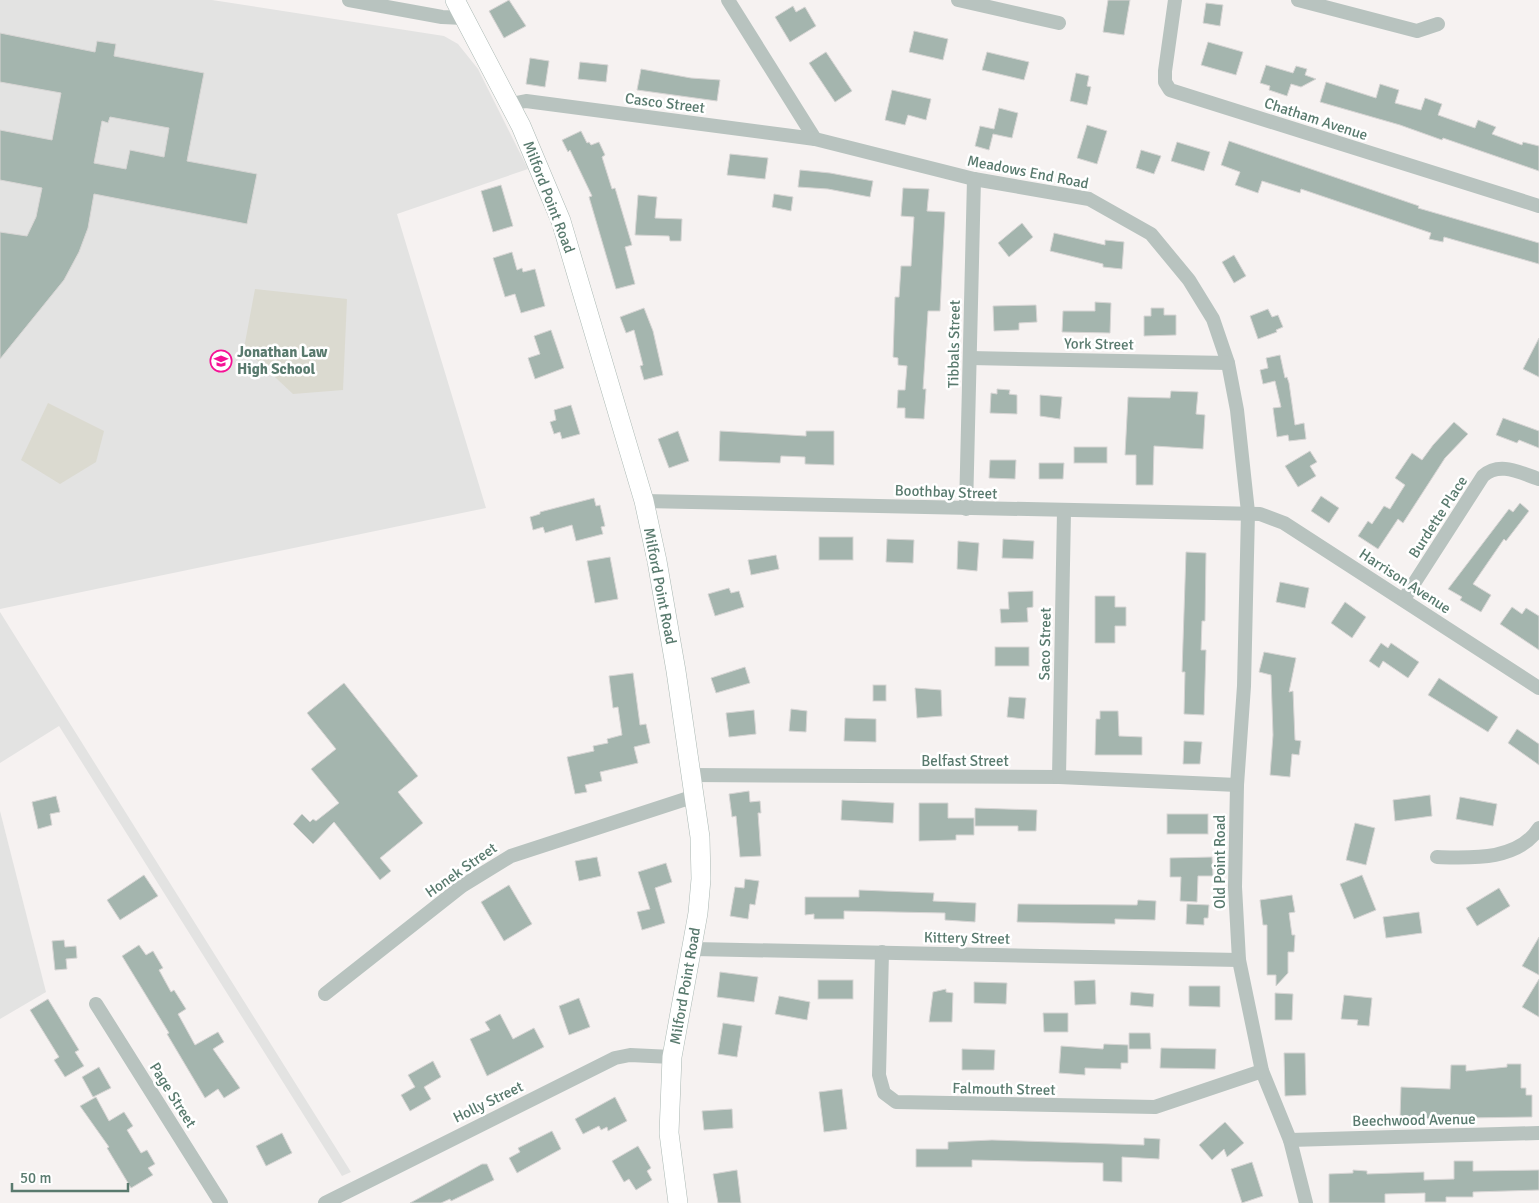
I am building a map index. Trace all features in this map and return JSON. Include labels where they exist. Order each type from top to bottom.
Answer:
[{"type":"main road","name":"Milford Point Road","points":[[455,0],[511,104],[540,168],[561,221],[644,501],[657,561],[695,796],[701,879],[694,949],[672,1057],[669,1133],[678,1203]]},
{"type":"street","points":[[349,0],[442,17],[464,18]]},
{"type":"street","points":[[728,0],[815,139]]},
{"type":"street","points":[[958,0],[1059,23]]},
{"type":"street","name":"Chatham Avenue","points":[[1175,0],[1165,71],[1165,82],[1170,90],[1539,206]]},
{"type":"street","points":[[1298,0],[1417,31],[1438,24]]},
{"type":"street","name":"Casco Street","points":[[511,104],[526,101],[815,139]]},
{"type":"street","name":"Meadows End Road","points":[[815,139],[974,179],[1089,199],[1151,234],[1189,280],[1213,319],[1228,364],[1242,439],[1248,512]]},
{"type":"street","name":"Tibbals Street","points":[[966,509],[974,179]]},
{"type":"street","name":"York Street","points":[[970,358],[1228,364]]},
{"type":"street","name":"Burdette Place","points":[[1404,600],[1474,489],[1487,473],[1496,469],[1507,469],[1539,479]]},
{"type":"street","name":"Boothbay Street","points":[[644,501],[1064,511],[1248,512]]},
{"type":"street","name":"Saco Street","points":[[1059,777],[1064,511]]},
{"type":"street","name":"Harrison Avenue","points":[[1248,512],[1273,518],[1284,524],[1539,688]]},
{"type":"street","name":"Old Point Road","points":[[1248,512],[1242,738],[1237,785],[1235,887],[1239,960],[1262,1071],[1290,1140],[1306,1203]]},
{"type":"street","name":"Belfast Street","points":[[692,775],[1059,777],[1237,785]]},
{"type":"street","name":"Honek Street","points":[[325,994],[462,886],[511,856],[695,796]]},
{"type":"street","points":[[1437,857],[1469,858],[1505,854],[1534,835],[1539,828]]},
{"type":"street","name":"Kittery Street","points":[[694,949],[1239,960]]},
{"type":"street","name":"Falmouth Street","points":[[882,952],[879,1076],[884,1093],[896,1102],[1155,1107],[1262,1071]]},
{"type":"street","name":"Page Street","points":[[96,1004],[221,1203]]},
{"type":"street","name":"Holly Street","points":[[326,1203],[616,1058],[630,1055],[672,1057]]},
{"type":"street","name":"Beechwood Avenue","points":[[1290,1140],[1539,1133]]},
{"type":"shaded area","name":"Jonathan Law High School","points":[[0,0],[212,0],[444,36],[458,44],[478,69],[528,169],[397,214],[486,508],[0,609]]},
{"type":"shaded area","points":[[255,289],[347,299],[343,390],[293,394],[244,348]]},
{"type":"shaded area","points":[[48,403],[104,431],[96,462],[60,484],[21,460]]},
{"type":"shaded area","points":[[0,612],[351,1172],[342,1176],[59,726],[0,763]]},
{"type":"shaded area","points":[[0,811],[46,992],[0,1019]]},
{"type":"building","points":[[509,0],[526,26],[504,38],[489,11]]},
{"type":"building","points":[[1108,0],[1130,0],[1124,35],[1103,32]]},
{"type":"building","points":[[1206,3],[1223,5],[1220,26],[1203,23]]},
{"type":"building","points":[[793,6],[796,12],[805,7],[816,26],[790,42],[775,17]]},
{"type":"building","points":[[914,31],[948,39],[943,60],[909,52]]},
{"type":"building","points":[[0,33],[95,52],[97,41],[116,44],[114,56],[204,73],[187,161],[257,174],[247,224],[94,194],[88,228],[79,252],[64,280],[0,359],[0,232],[27,236],[36,217],[42,188],[0,180],[0,130],[52,140],[61,93],[0,82]],"holes":[[[110,117],[169,128],[164,157],[130,150],[126,169],[94,163],[102,121],[108,123]]]},
{"type":"building","points":[[1208,42],[1243,52],[1236,75],[1201,65]]},
{"type":"building","points":[[826,52],[852,91],[835,102],[809,63]]},
{"type":"building","points":[[987,52],[1029,62],[1024,80],[982,70]]},
{"type":"building","points":[[530,58],[549,61],[545,87],[526,84]]},
{"type":"building","points":[[580,62],[608,65],[606,82],[578,79]]},
{"type":"building","points":[[1266,65],[1293,73],[1296,66],[1307,69],[1305,75],[1316,79],[1301,87],[1291,84],[1287,96],[1269,90],[1270,86],[1260,83]]},
{"type":"building","points":[[641,69],[691,78],[720,80],[717,101],[637,90]]},
{"type":"building","points":[[1076,73],[1089,76],[1087,86],[1091,87],[1087,105],[1070,101]]},
{"type":"building","points":[[1326,82],[1376,98],[1380,84],[1399,90],[1395,103],[1421,110],[1425,98],[1442,104],[1438,115],[1475,128],[1478,120],[1496,127],[1492,134],[1522,145],[1523,142],[1539,146],[1539,171],[1443,138],[1442,140],[1400,125],[1320,102]]},
{"type":"building","points":[[892,90],[931,99],[926,120],[908,115],[905,125],[885,120]]},
{"type":"building","points":[[999,108],[1018,113],[1012,138],[993,134],[989,150],[975,146],[980,126],[994,129]]},
{"type":"building","points":[[1087,125],[1107,131],[1097,164],[1077,158]]},
{"type":"building","points":[[581,131],[587,143],[589,142],[591,145],[599,142],[605,155],[602,157],[612,189],[615,188],[632,245],[625,247],[635,284],[616,289],[589,197],[592,196],[570,150],[568,152],[562,140]]},
{"type":"building","points":[[1229,141],[1419,206],[1418,208],[1539,243],[1539,264],[1444,237],[1443,242],[1429,239],[1431,233],[1301,189],[1300,193],[1262,181],[1258,193],[1235,185],[1240,172],[1221,165]]},
{"type":"building","points":[[1177,142],[1210,152],[1204,171],[1171,161]]},
{"type":"building","points":[[1141,150],[1161,156],[1154,174],[1136,168]]},
{"type":"building","points":[[730,154],[768,158],[765,179],[727,175]]},
{"type":"building","points":[[800,170],[830,173],[873,181],[870,197],[828,189],[798,187]]},
{"type":"building","points":[[501,185],[513,226],[493,232],[481,191]]},
{"type":"building","points":[[903,188],[929,189],[927,211],[945,212],[940,311],[928,311],[923,389],[926,389],[924,419],[905,418],[905,408],[897,408],[898,390],[905,390],[907,366],[898,365],[898,358],[893,357],[895,297],[899,297],[901,266],[911,266],[914,217],[901,216]]},
{"type":"building","points":[[774,194],[793,197],[791,211],[772,207]]},
{"type":"building","points":[[638,195],[657,197],[655,218],[682,219],[681,241],[670,241],[669,236],[635,235]]},
{"type":"building","points":[[1022,223],[1033,237],[1009,257],[998,243]]},
{"type":"building","points":[[1054,233],[1105,245],[1105,240],[1124,242],[1122,269],[1103,267],[1103,264],[1050,251]]},
{"type":"building","points":[[512,252],[517,270],[522,268],[523,272],[535,269],[545,306],[521,313],[515,294],[505,297],[493,258]]},
{"type":"building","points":[[1234,255],[1246,276],[1234,283],[1222,262]]},
{"type":"building","points":[[1095,302],[1111,303],[1110,333],[1062,332],[1063,311],[1095,311]]},
{"type":"building","points":[[1036,305],[1037,322],[1019,323],[1019,330],[994,331],[993,306]]},
{"type":"building","points":[[644,308],[653,331],[663,375],[644,380],[640,366],[643,365],[634,330],[626,333],[620,317]]},
{"type":"building","points":[[1151,308],[1164,308],[1164,315],[1176,315],[1176,335],[1144,336],[1144,316],[1151,316]]},
{"type":"building","points":[[1268,309],[1272,317],[1278,315],[1283,327],[1276,330],[1277,332],[1258,339],[1250,316]]},
{"type":"building","points":[[551,330],[564,368],[535,379],[528,358],[540,354],[534,336]]},
{"type":"building","points":[[1539,338],[1539,377],[1523,369]]},
{"type":"building","points":[[1280,355],[1285,378],[1287,377],[1289,383],[1295,425],[1304,423],[1306,439],[1289,441],[1288,435],[1277,437],[1273,408],[1281,407],[1275,381],[1263,384],[1260,370],[1268,368],[1266,358]]},
{"type":"building","points":[[997,389],[1010,390],[1009,394],[1017,395],[1017,414],[990,413],[991,393],[997,394]]},
{"type":"building","points":[[1171,391],[1198,392],[1196,414],[1205,415],[1203,449],[1154,446],[1153,485],[1136,485],[1136,455],[1125,455],[1128,397],[1170,398]]},
{"type":"building","points":[[1040,395],[1062,397],[1060,419],[1040,416]]},
{"type":"building","points":[[571,405],[580,434],[562,439],[560,432],[554,434],[550,422],[556,420],[554,410]]},
{"type":"building","points":[[1503,418],[1539,431],[1539,448],[1519,440],[1517,443],[1496,435]]},
{"type":"building","points":[[1454,422],[1468,434],[1445,458],[1403,523],[1398,519],[1378,549],[1358,536],[1368,521],[1372,524],[1384,506],[1390,509],[1405,485],[1395,478],[1412,453],[1422,460]]},
{"type":"building","points":[[678,431],[689,461],[669,468],[658,439]]},
{"type":"building","points":[[720,431],[806,436],[806,431],[834,431],[834,465],[805,464],[805,457],[781,456],[780,463],[719,461]]},
{"type":"building","points":[[1074,447],[1107,447],[1107,463],[1074,463]]},
{"type":"building","points":[[1310,451],[1317,462],[1310,466],[1316,476],[1298,487],[1285,466]]},
{"type":"building","points":[[990,460],[1016,460],[1015,479],[989,478]]},
{"type":"building","points":[[1039,463],[1064,463],[1063,479],[1039,479]]},
{"type":"building","points":[[1321,496],[1339,508],[1329,523],[1311,511]]},
{"type":"building","points":[[594,498],[596,506],[600,505],[605,526],[601,527],[603,534],[576,541],[572,525],[545,533],[543,527],[533,530],[530,517],[540,514],[540,512]]},
{"type":"building","points":[[1520,503],[1529,511],[1506,541],[1504,539],[1473,584],[1491,595],[1481,612],[1460,600],[1462,597],[1448,589],[1509,509],[1513,512]]},
{"type":"building","points":[[819,537],[853,537],[853,560],[819,560]]},
{"type":"building","points":[[887,539],[914,540],[913,563],[886,562]]},
{"type":"building","points":[[1003,539],[1034,541],[1033,559],[1002,558]]},
{"type":"building","points":[[958,541],[979,543],[977,571],[957,569]]},
{"type":"building","points":[[1186,552],[1206,553],[1205,621],[1202,621],[1201,650],[1206,650],[1204,715],[1184,714],[1185,672],[1182,672]]},
{"type":"building","points":[[776,555],[779,569],[751,575],[748,560]]},
{"type":"building","points":[[610,557],[618,599],[595,603],[587,561]]},
{"type":"building","points":[[1280,582],[1309,588],[1305,608],[1276,602]]},
{"type":"building","points":[[729,588],[731,593],[739,591],[744,607],[715,616],[708,594]]},
{"type":"building","points":[[1033,591],[1033,607],[1027,608],[1028,622],[1001,623],[1000,609],[1009,609],[1008,592]]},
{"type":"building","points":[[1095,596],[1115,596],[1115,607],[1126,607],[1126,626],[1115,626],[1115,643],[1095,643]]},
{"type":"building","points":[[1345,602],[1366,617],[1352,638],[1331,623]]},
{"type":"building","points":[[1512,607],[1522,614],[1526,608],[1539,616],[1539,650],[1500,624]]},
{"type":"building","points":[[1381,643],[1388,648],[1391,643],[1419,662],[1408,678],[1383,661],[1379,668],[1369,661]]},
{"type":"building","points":[[995,647],[1029,647],[1029,666],[995,666]]},
{"type":"building","points":[[1264,652],[1296,658],[1289,692],[1293,691],[1295,740],[1301,741],[1299,755],[1292,754],[1290,777],[1270,775],[1273,735],[1271,675],[1259,672]]},
{"type":"building","points":[[745,667],[750,683],[716,693],[711,678]]},
{"type":"building","points":[[633,673],[640,725],[646,724],[650,743],[634,747],[638,763],[600,772],[602,781],[585,785],[587,792],[575,794],[567,757],[594,751],[593,746],[608,743],[607,739],[622,735],[618,707],[613,708],[609,676]]},
{"type":"building","points":[[1439,678],[1498,717],[1488,732],[1428,695]]},
{"type":"building","points":[[344,683],[418,776],[398,792],[423,823],[380,858],[391,871],[380,880],[334,822],[313,844],[293,824],[302,814],[310,822],[313,819],[316,821],[339,803],[311,769],[336,749],[307,713]]},
{"type":"building","points":[[873,685],[886,685],[886,701],[873,701]]},
{"type":"building","points":[[915,688],[941,690],[942,716],[917,718]]},
{"type":"building","points":[[1009,697],[1026,698],[1024,719],[1007,717]]},
{"type":"building","points":[[791,709],[807,711],[806,732],[789,731]]},
{"type":"building","points":[[754,710],[756,734],[729,737],[726,713]]},
{"type":"building","points":[[1100,711],[1118,711],[1119,736],[1142,737],[1142,755],[1095,755],[1096,719],[1100,719]]},
{"type":"building","points":[[845,718],[876,719],[876,742],[844,741]]},
{"type":"building","points":[[1517,729],[1539,744],[1539,765],[1508,743]]},
{"type":"building","points":[[1184,741],[1202,742],[1200,764],[1183,764]]},
{"type":"building","points":[[749,791],[750,802],[760,801],[761,813],[758,813],[761,856],[740,857],[736,816],[732,817],[729,794]]},
{"type":"building","points":[[1430,795],[1432,816],[1395,821],[1393,800]]},
{"type":"building","points":[[56,796],[60,812],[50,814],[52,825],[38,829],[32,802]]},
{"type":"building","points":[[1460,797],[1497,804],[1493,826],[1456,819]]},
{"type":"building","points":[[842,800],[894,803],[893,823],[841,820]]},
{"type":"building","points":[[919,803],[948,803],[948,818],[974,818],[974,835],[956,835],[956,840],[919,841]]},
{"type":"building","points":[[975,808],[1037,810],[1036,831],[1018,831],[1018,826],[975,826]]},
{"type":"building","points":[[1167,814],[1208,814],[1208,834],[1167,834]]},
{"type":"building","points":[[1355,823],[1375,828],[1366,865],[1346,860]]},
{"type":"building","points":[[597,857],[601,876],[579,881],[575,861]]},
{"type":"building","points":[[1212,857],[1213,876],[1198,876],[1197,902],[1180,901],[1181,877],[1170,877],[1170,858]]},
{"type":"building","points":[[666,863],[672,882],[655,888],[665,923],[642,930],[637,912],[650,909],[638,872]]},
{"type":"building","points":[[144,875],[158,896],[120,920],[107,900]]},
{"type":"building","points":[[1362,875],[1376,910],[1354,919],[1340,884]]},
{"type":"building","points":[[745,879],[759,881],[755,905],[750,904],[748,919],[730,916],[735,887],[744,888]]},
{"type":"building","points":[[509,885],[532,924],[504,941],[481,902]]},
{"type":"building","points":[[1499,888],[1510,906],[1477,926],[1466,908]]},
{"type":"building","points":[[859,890],[934,893],[933,901],[976,903],[975,922],[945,920],[945,913],[844,911],[844,919],[814,919],[814,914],[805,915],[805,897],[859,897]]},
{"type":"building","points":[[1292,895],[1295,912],[1289,913],[1292,935],[1295,935],[1294,952],[1288,952],[1288,973],[1276,986],[1276,975],[1267,975],[1267,925],[1263,925],[1260,900]]},
{"type":"building","points":[[1138,900],[1156,901],[1155,920],[1115,919],[1115,924],[1017,922],[1018,904],[1137,905]]},
{"type":"building","points":[[1187,904],[1209,905],[1208,918],[1204,918],[1204,925],[1186,924]]},
{"type":"building","points":[[1419,912],[1422,933],[1386,938],[1383,917]]},
{"type":"building","points":[[1539,937],[1539,975],[1522,966]]},
{"type":"building","points":[[64,940],[65,947],[76,946],[77,958],[66,959],[67,969],[55,970],[52,941]]},
{"type":"building","points":[[139,945],[146,955],[153,951],[163,968],[159,970],[171,992],[174,990],[186,1009],[178,1014],[195,1045],[218,1032],[224,1042],[213,1049],[240,1088],[224,1098],[218,1089],[205,1098],[167,1034],[169,1033],[122,956]]},
{"type":"building","points":[[720,972],[758,977],[754,1002],[717,997]]},
{"type":"building","points":[[1539,979],[1539,1017],[1522,1007]]},
{"type":"building","points":[[818,980],[853,980],[853,999],[818,999]]},
{"type":"building","points":[[1095,980],[1096,1004],[1075,1005],[1074,981]]},
{"type":"building","points":[[974,982],[1007,983],[1006,1004],[974,1003]]},
{"type":"building","points":[[1189,986],[1220,986],[1220,1007],[1189,1006]]},
{"type":"building","points":[[946,989],[946,992],[953,993],[952,1022],[929,1022],[933,992]]},
{"type":"building","points":[[1131,992],[1154,994],[1153,1007],[1130,1005]]},
{"type":"building","points":[[1275,993],[1293,994],[1292,1020],[1275,1020]]},
{"type":"building","points":[[1344,995],[1372,998],[1369,1026],[1357,1025],[1358,1020],[1341,1019]]},
{"type":"building","points":[[779,996],[810,1002],[807,1020],[775,1014]]},
{"type":"building","points":[[579,998],[590,1027],[569,1035],[559,1006]]},
{"type":"building","points":[[48,999],[79,1050],[75,1052],[84,1066],[65,1077],[54,1060],[59,1057],[30,1010]]},
{"type":"building","points":[[1043,1013],[1068,1013],[1068,1032],[1044,1032]]},
{"type":"building","points":[[500,1014],[513,1039],[534,1028],[544,1047],[487,1076],[470,1039],[490,1030],[485,1022]]},
{"type":"building","points":[[723,1023],[742,1026],[737,1057],[718,1054]]},
{"type":"building","points":[[1129,1033],[1150,1033],[1151,1049],[1129,1049]]},
{"type":"building","points":[[1104,1044],[1128,1045],[1128,1063],[1121,1063],[1121,1069],[1085,1068],[1085,1075],[1059,1073],[1061,1046],[1103,1049]]},
{"type":"building","points":[[1161,1048],[1216,1049],[1215,1069],[1160,1068]]},
{"type":"building","points":[[962,1049],[995,1050],[994,1070],[962,1070]]},
{"type":"building","points":[[1284,1053],[1305,1053],[1306,1095],[1285,1096]]},
{"type":"building","points":[[433,1061],[441,1077],[424,1087],[431,1099],[410,1111],[401,1095],[415,1087],[408,1075]]},
{"type":"building","points":[[1507,1064],[1521,1064],[1521,1088],[1526,1088],[1526,1095],[1532,1095],[1532,1117],[1400,1119],[1401,1087],[1450,1089],[1451,1065],[1466,1065],[1466,1071],[1507,1067]]},
{"type":"building","points":[[99,1067],[111,1088],[93,1097],[82,1077]]},
{"type":"building","points":[[842,1089],[847,1129],[824,1132],[819,1092]]},
{"type":"building","points":[[96,1097],[109,1121],[124,1112],[133,1126],[127,1130],[141,1153],[147,1150],[155,1164],[148,1168],[153,1175],[131,1188],[107,1148],[109,1147],[80,1106]]},
{"type":"building","points":[[615,1097],[627,1121],[608,1131],[607,1127],[601,1130],[599,1126],[583,1134],[575,1119]]},
{"type":"building","points":[[732,1109],[733,1128],[704,1130],[702,1111]]},
{"type":"building","points":[[1225,1122],[1244,1143],[1227,1157],[1224,1149],[1212,1160],[1199,1145]]},
{"type":"building","points":[[552,1131],[561,1149],[517,1173],[509,1158],[520,1152],[518,1148]]},
{"type":"building","points":[[282,1133],[292,1153],[266,1166],[256,1146]]},
{"type":"building","points":[[1144,1138],[1160,1139],[1159,1159],[1122,1157],[1122,1182],[1103,1181],[1103,1163],[972,1160],[972,1167],[916,1167],[916,1149],[948,1149],[948,1142],[992,1140],[1144,1145]]},
{"type":"building","points":[[638,1146],[651,1168],[647,1171],[652,1180],[636,1190],[629,1179],[624,1182],[612,1161]]},
{"type":"building","points":[[1454,1161],[1473,1161],[1473,1171],[1539,1170],[1539,1190],[1473,1192],[1473,1197],[1446,1197],[1446,1202],[1425,1202],[1425,1193],[1385,1194],[1385,1203],[1329,1203],[1329,1174],[1353,1173],[1353,1170],[1367,1171],[1367,1174],[1424,1172],[1424,1180],[1454,1179]]},
{"type":"building","points":[[1252,1162],[1263,1196],[1242,1203],[1231,1169]]},
{"type":"building","points":[[482,1164],[487,1164],[494,1180],[451,1201],[450,1199],[441,1203],[410,1203]]},
{"type":"building","points":[[737,1170],[741,1203],[718,1203],[713,1174]]},
{"type":"place","name":"Jonathan Law High School","points":[[221,361]]}]
